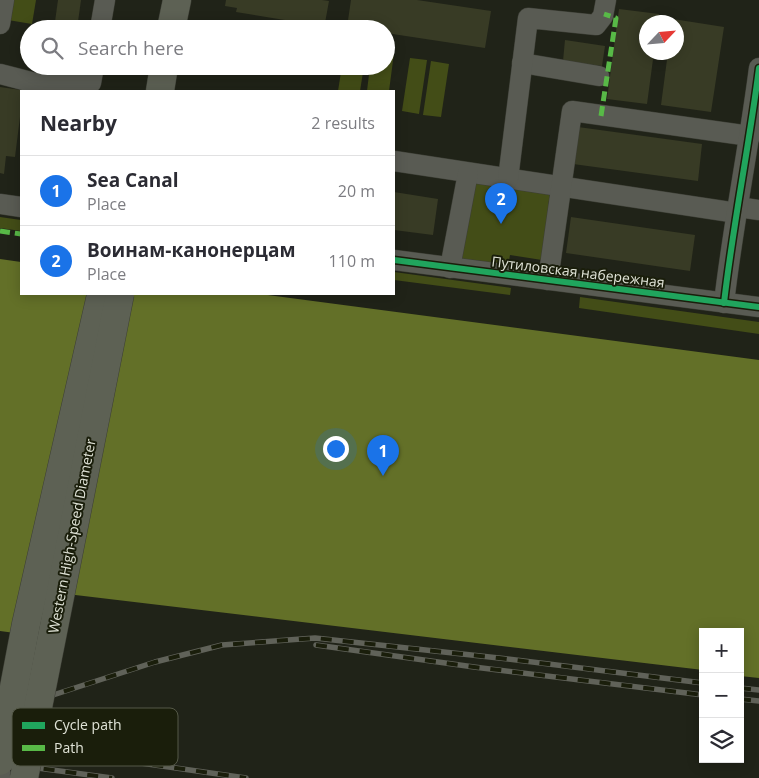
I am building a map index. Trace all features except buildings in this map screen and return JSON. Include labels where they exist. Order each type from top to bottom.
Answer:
[{"type":"highway","points":[[157,20],[160,0]]},
{"type":"highway","points":[[173,20],[177,0]]},
{"type":"highway","points":[[144,90],[147,75]]},
{"type":"highway","points":[[160,90],[163,75]]},
{"type":"highway","name":"Western High-Speed Diameter","points":[[0,761],[26,624],[102,295]]},
{"type":"highway","name":"Western High-Speed Diameter","points":[[38,708],[120,295]]},
{"type":"street","points":[[0,24],[4,0]]},
{"type":"street","points":[[102,20],[105,0]]},
{"type":"street","points":[[508,179],[528,18],[596,25],[604,16],[606,0]]},
{"type":"street","points":[[522,63],[599,76]]},
{"type":"street","points":[[724,303],[732,235],[750,136],[759,68]]},
{"type":"street","points":[[0,74],[34,87],[92,80]]},
{"type":"street","points":[[548,280],[572,112],[750,136]]},
{"type":"street","points":[[395,161],[508,179],[737,210],[759,210]]},
{"type":"street","points":[[450,268],[468,173]]},
{"type":"street","points":[[0,204],[20,202]]},
{"type":"street","name":"Путиловская набережная","points":[[395,260],[759,307]]},
{"type":"shaded area","points":[[12,0],[36,0],[33,20],[20,20],[20,22],[8,20]]},
{"type":"shaded area","points":[[410,58],[427,60],[419,114],[402,111]]},
{"type":"shaded area","points":[[431,61],[449,64],[441,117],[423,115]]},
{"type":"shaded area","points":[[341,75],[363,75],[360,90],[338,90]]},
{"type":"shaded area","points":[[369,75],[391,75],[389,90],[367,90]]},
{"type":"shaded area","points":[[473,179],[550,192],[542,260],[510,255],[508,266],[460,260]]},
{"type":"shaded area","points":[[0,217],[20,220],[20,231],[0,228]]},
{"type":"shaded area","points":[[0,259],[20,262],[20,295],[268,295],[759,360],[759,678],[744,676],[744,628],[699,628],[699,670],[67,594],[60,639],[0,631]]},
{"type":"shaded area","points":[[395,272],[511,288],[510,295],[395,280]]},
{"type":"shaded area","points":[[580,297],[759,322],[759,334],[579,308]]},
{"type":"railway","points":[[0,708],[50,696],[155,662],[222,645],[315,638],[699,683]]},
{"type":"railway","points":[[316,645],[474,667],[699,695]]},
{"type":"railway","points":[[744,688],[759,690]]},
{"type":"railway","points":[[744,699],[759,701]]},
{"type":"railway","points":[[0,743],[12,745]]},
{"type":"railway","points":[[0,763],[12,765]]},
{"type":"railway","points":[[22,766],[112,778]]},
{"type":"railway","points":[[162,766],[246,778]]},
{"type":"marked path","points":[[601,116],[616,18],[604,14]]},
{"type":"marked path","points":[[0,231],[20,234]]},
{"type":"cycle path","points":[[724,303],[759,68]]},
{"type":"cycle path","points":[[395,260],[759,307]]},
{"type":"place","name":"Воинам-канонерцам","points":[[501,224]]},
{"type":"place","name":"Sea Canal","points":[[383,476]]}]
